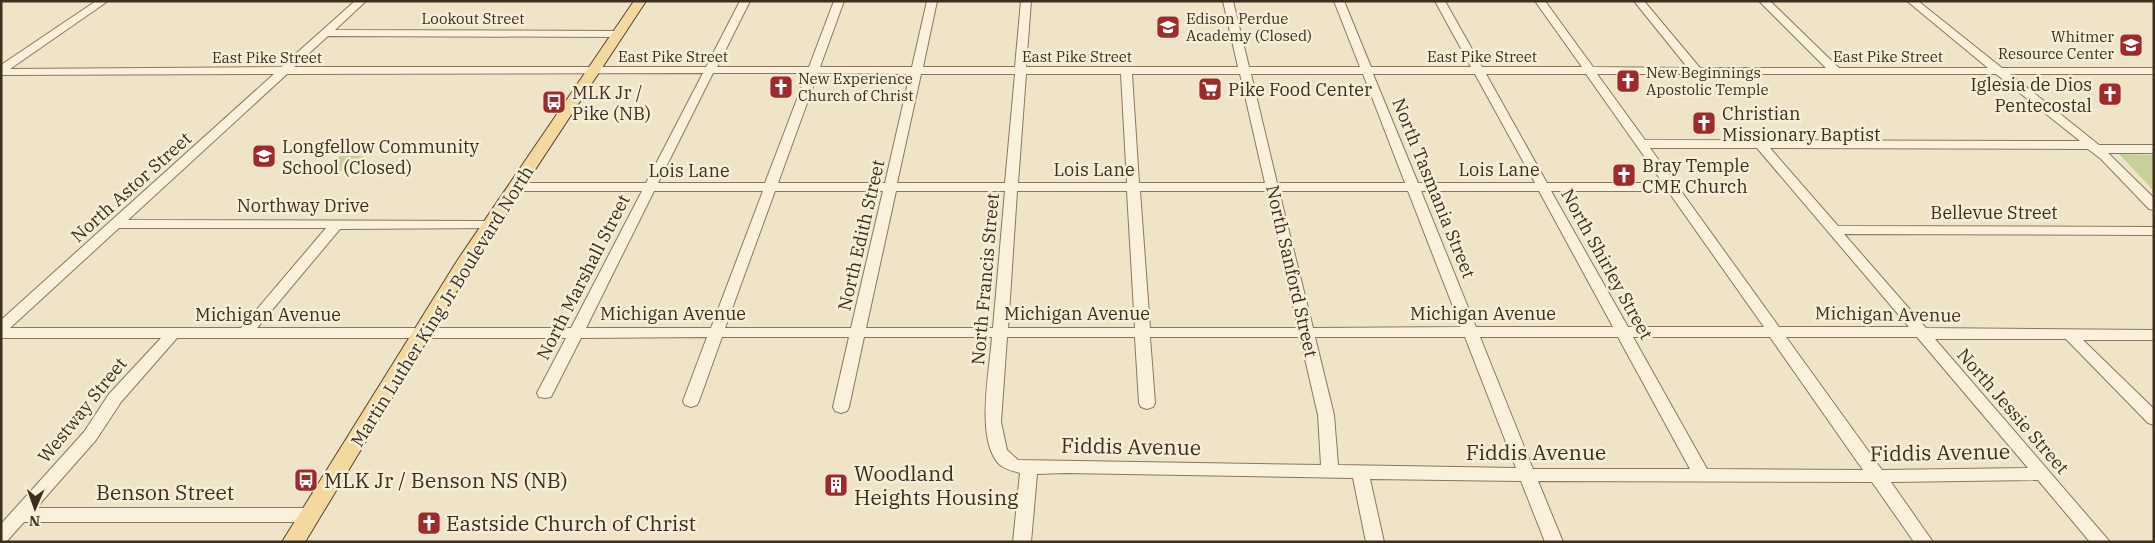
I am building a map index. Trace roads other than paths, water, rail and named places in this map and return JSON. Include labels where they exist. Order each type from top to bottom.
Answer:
[{"type":"main road","name":"Martin Luther King Jr Boulevard North","points":[[293,542],[490,224],[640,1]]},
{"type":"street","points":[[1,71],[103,1]]},
{"type":"street","name":"North Astor Street","points":[[1,328],[361,1]]},
{"type":"street","points":[[709,71],[745,1]]},
{"type":"street","points":[[691,401],[839,1]]},
{"type":"street","name":"North Edith Street","points":[[841,407],[932,1]]},
{"type":"street","points":[[1020,71],[1026,1]]},
{"type":"street","name":"North Sanford Street","points":[[1228,1],[1327,424],[1330,472]]},
{"type":"street","name":"North Tasmania Street","points":[[1339,1],[1554,542]]},
{"type":"street","name":"North Shirley Street","points":[[1440,1],[1702,475]]},
{"type":"street","points":[[1540,1],[1924,542]]},
{"type":"street","points":[[1639,1],[1697,71]]},
{"type":"street","points":[[1764,1],[1836,71]]},
{"type":"street","points":[[1912,1],[2094,147],[2123,172],[2154,206]]},
{"type":"street","name":"Lookout Street","points":[[327,33],[618,34]]},
{"type":"street","name":"East Pike Street","points":[[1,71],[2154,71]]},
{"type":"street","name":"North Marshall Street","points":[[545,393],[709,71]]},
{"type":"street","name":"North Francis Street","points":[[1020,71],[993,422],[995,443],[1004,461],[1013,465],[1029,466]]},
{"type":"street","points":[[1126,71],[1147,403]]},
{"type":"street","points":[[1641,144],[2154,149]]},
{"type":"street","name":"North Jessie Street","points":[[1760,144],[2101,542]]},
{"type":"street","name":"Lois Lane","points":[[516,187],[1672,187]]},
{"type":"street","name":"Northway Drive","points":[[116,224],[490,224]]},
{"type":"street","points":[[246,332],[337,224]]},
{"type":"street","name":"Bellevue Street","points":[[1834,230],[2154,231]]},
{"type":"street","name":"Michigan Avenue","points":[[1,333],[1306,331],[1921,332],[2154,335]]},
{"type":"street","name":"Westway Street","points":[[1,536],[90,436],[115,398],[174,332]]},
{"type":"street","points":[[2069,334],[2154,419]]},
{"type":"street","points":[[1022,542],[1029,466]]},
{"type":"street","name":"Fiddis Avenue","points":[[1029,466],[1528,475],[1877,476],[2042,474]]},
{"type":"street","points":[[1360,473],[1375,542]]},
{"type":"street","name":"Benson Street","points":[[20,515],[310,515]]},
{"type":"place","name":"Edison Perdue Academy (Closed)","points":[[1168,27]]},
{"type":"place","name":"Whitmer Resource Center","points":[[2131,45]]},
{"type":"place","name":"New Beginnings Apostolic Temple","points":[[1628,81]]},
{"type":"place","name":"New Experience Church of Christ","points":[[781,87]]},
{"type":"place","name":"Pike Food Center","points":[[1210,89]]},
{"type":"place","name":"Iglesia de Dios Pentecostal","points":[[2110,94]]},
{"type":"place","name":"MLK Jr / Pike (NB)","points":[[554,102]]},
{"type":"place","name":"Christian Missionary Baptist","points":[[1704,123]]},
{"type":"place","name":"Longfellow Community School (Closed)","points":[[264,156]]},
{"type":"place","name":"Bray Temple CME Church","points":[[1624,175]]},
{"type":"place","name":"MLK Jr / Benson NS (NB)","points":[[306,480]]},
{"type":"place","name":"Woodland Heights Housing","points":[[836,485]]},
{"type":"place","name":"Eastside Church of Christ","points":[[429,523]]}]
